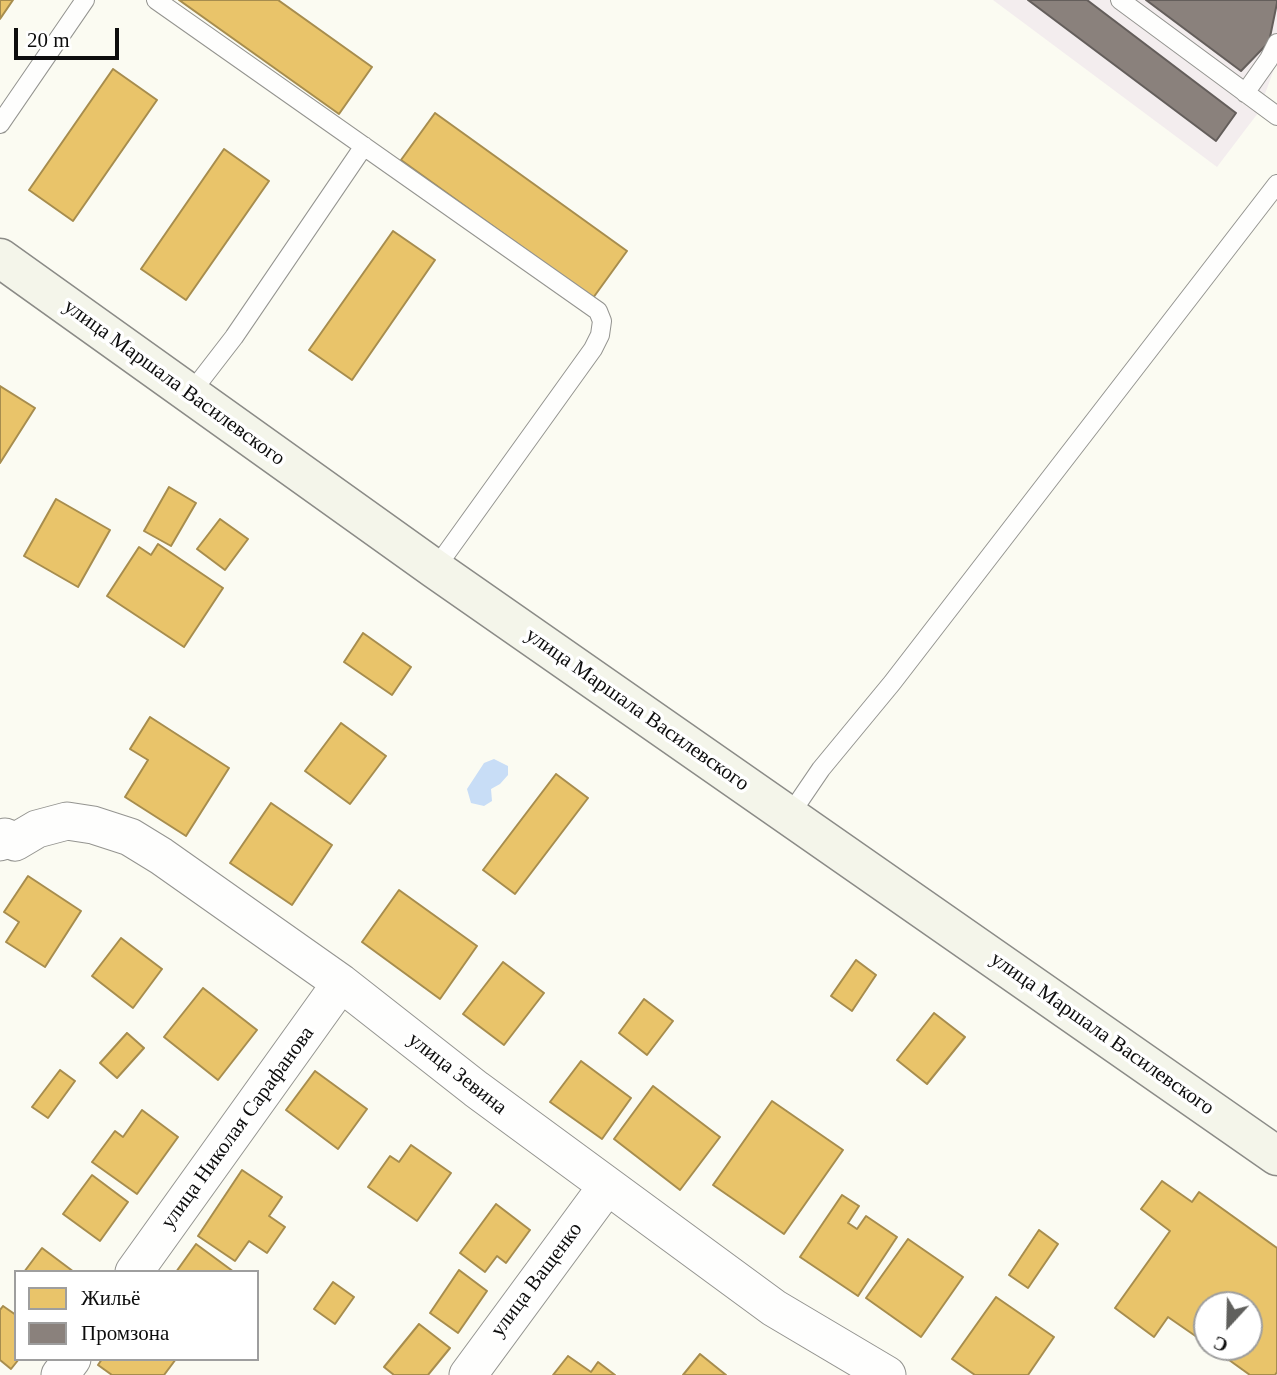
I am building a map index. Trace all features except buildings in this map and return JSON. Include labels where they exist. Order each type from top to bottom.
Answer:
[{"type":"main road","name":"улица Маршала Василевского","points":[[0,258],[435,569],[1277,1156]]},
{"type":"street","name":"улица Зевина","points":[[7,842],[37,829],[67,821],[93,825],[130,837],[341,983],[476,1089],[774,1308],[887,1375]]},
{"type":"street","name":"улица Николая Сарафанова","points":[[135,1270],[341,983]]},
{"type":"street","name":"улица Ващенко","points":[[468,1375],[607,1186]]},
{"type":"lane","points":[[0,124],[85,0]]},
{"type":"lane","points":[[156,0],[598,311],[602,321],[600,335],[593,349],[435,569]]},
{"type":"lane","points":[[1120,0],[1277,116]]},
{"type":"lane","points":[[1245,93],[1277,43]]},
{"type":"lane","points":[[190,394],[234,337],[364,146]]},
{"type":"lane","points":[[789,816],[821,769],[900,673],[1277,184]]},
{"type":"shaded area","points":[[993,0],[1277,0],[1277,61],[1258,113],[1217,167]]},
{"type":"water","points":[[494,759],[508,766],[508,775],[491,789],[492,801],[484,806],[471,803],[467,789],[484,763]]}]
